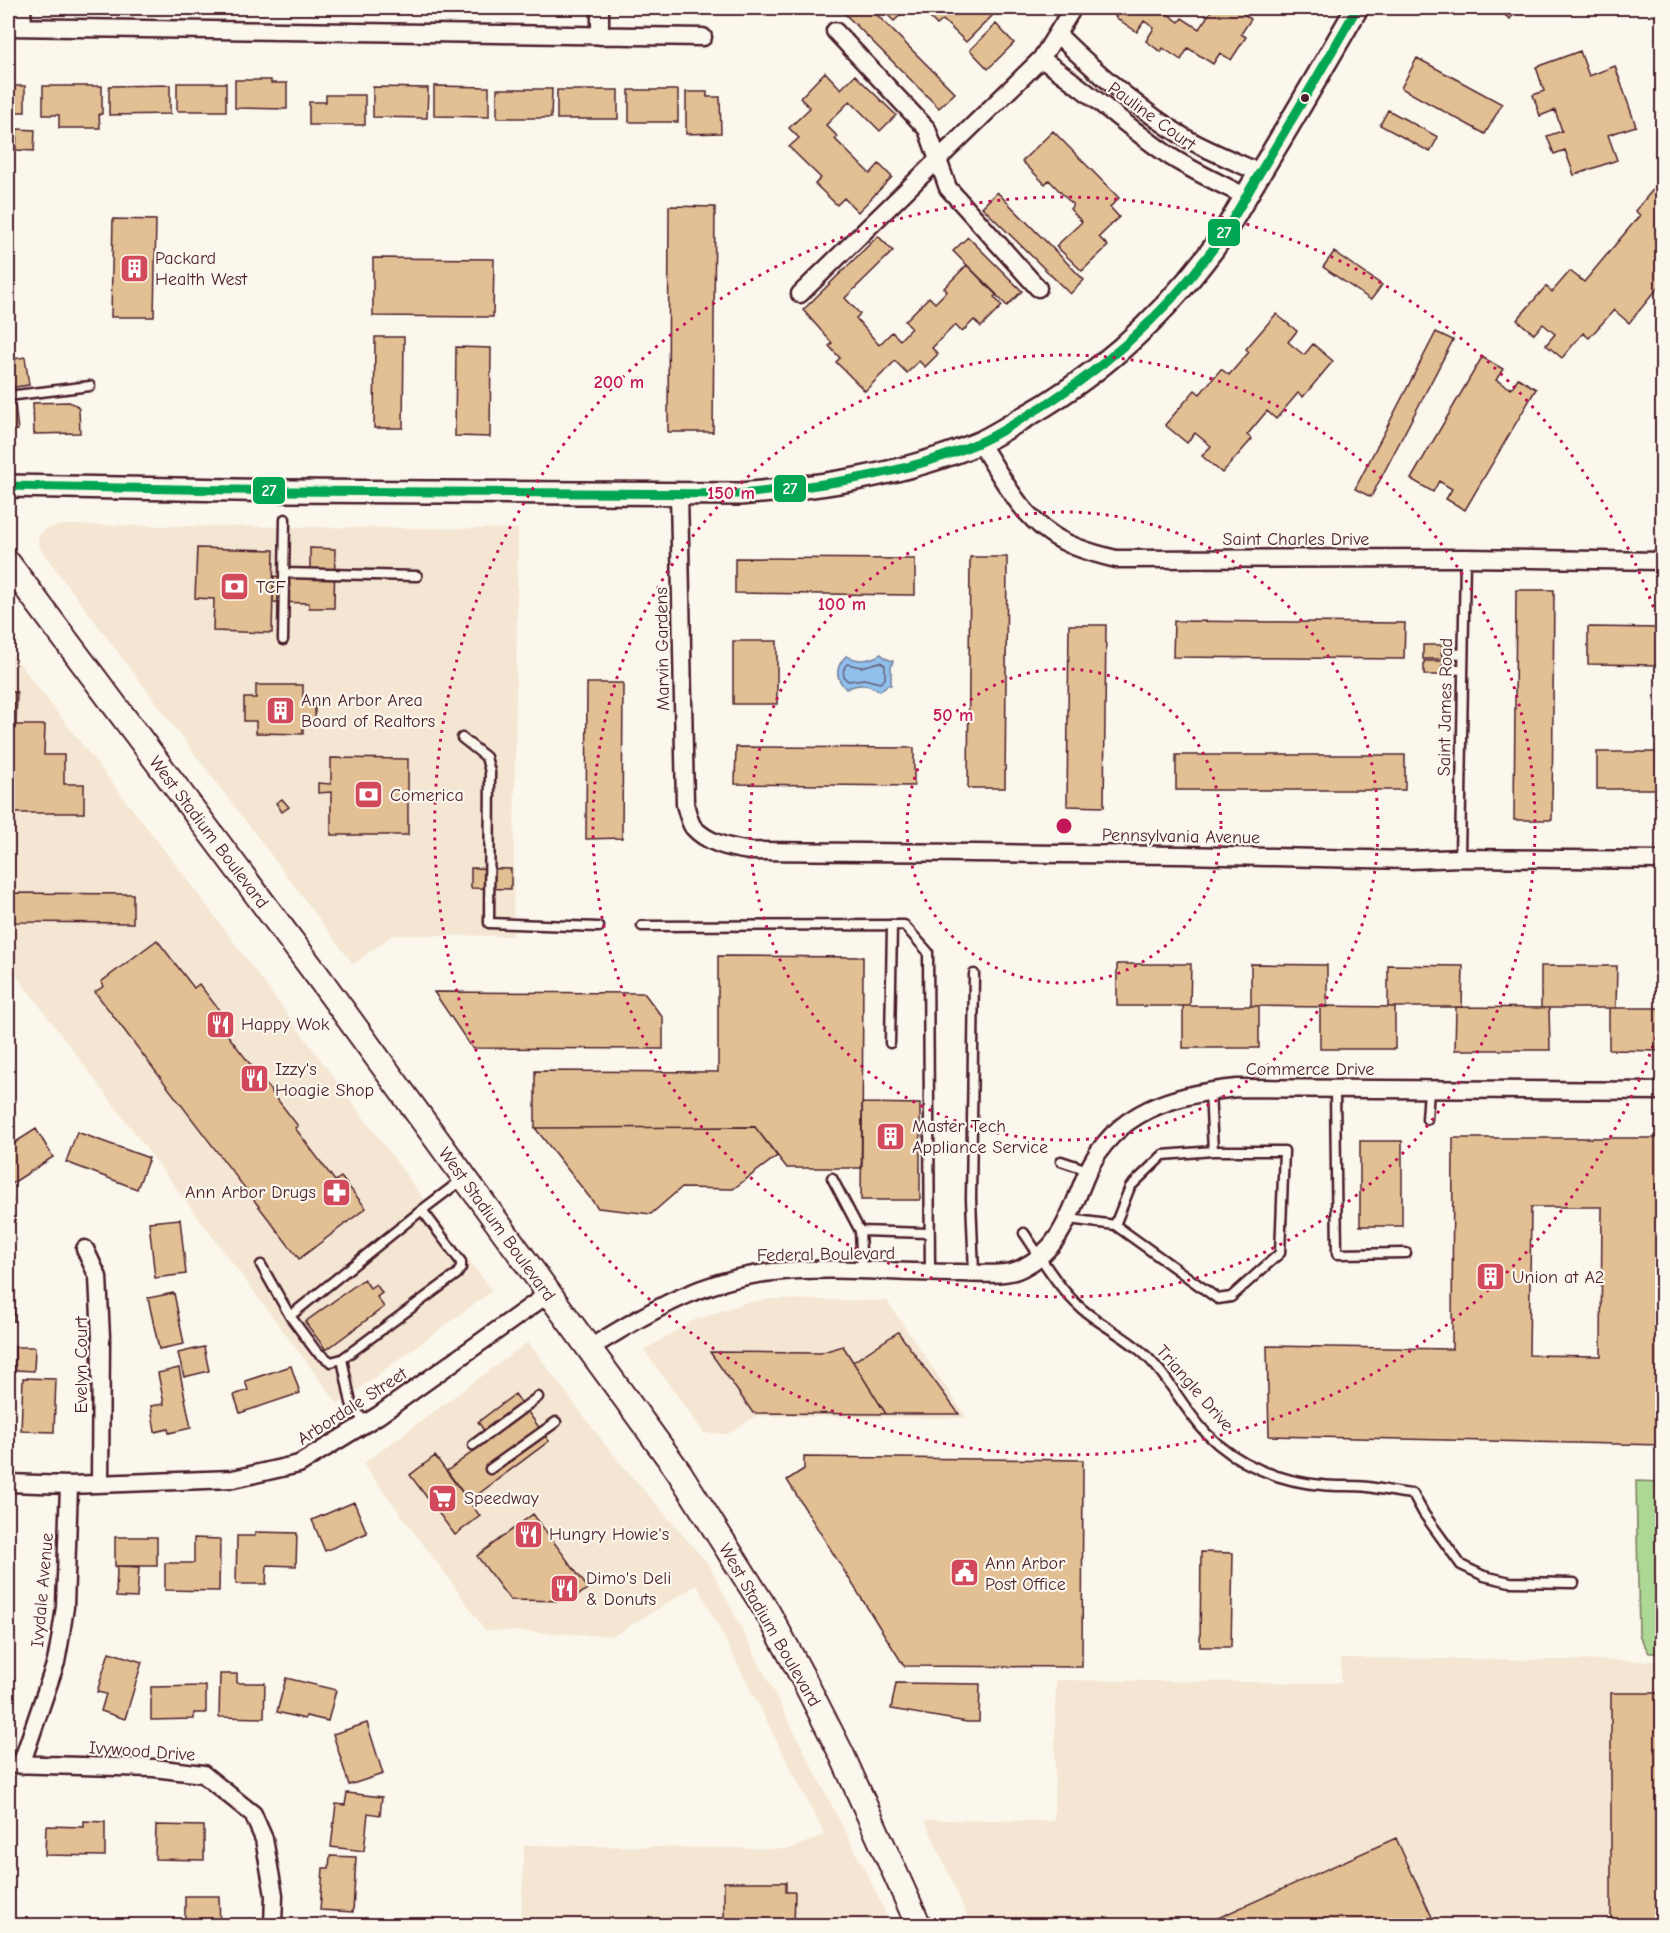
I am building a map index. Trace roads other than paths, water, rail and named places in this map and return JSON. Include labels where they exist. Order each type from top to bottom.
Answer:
[{"type":"main road","name":"West Stadium Boulevard","points":[[8,563],[317,975],[680,1472],[768,1613],[841,1753],[919,1926]]},
{"type":"street","points":[[22,8],[15,26],[703,37]]},
{"type":"street","points":[[600,8],[600,36]]},
{"type":"street","points":[[800,294],[1041,59],[1073,8]]},
{"type":"street","points":[[8,486],[273,491],[740,494],[833,484],[914,465],[980,443],[1040,409],[1096,370],[1135,338],[1166,306],[1214,247],[1357,8]]},
{"type":"street","points":[[835,31],[927,129],[948,188],[1038,288]]},
{"type":"street","name":"Pauline Court","points":[[1058,35],[1085,61],[1156,119],[1186,138],[1260,173]]},
{"type":"street","name":"Pauline Court","points":[[1041,59],[1071,79],[1173,158],[1245,196]]},
{"type":"street","name":"Saint Charles Drive","points":[[980,443],[1022,508],[1051,534],[1066,543],[1116,560],[1465,558],[1662,561]]},
{"type":"street","name":"Marvin Gardens","points":[[679,492],[685,804]]},
{"type":"street","name":"Pennsylvania Avenue","points":[[685,804],[692,825],[708,839],[729,847],[750,851],[1182,855],[1410,860],[1460,858],[1662,860]]},
{"type":"street","name":"Commerce Drive","points":[[1040,1257],[1058,1239],[1069,1219],[1088,1170],[1105,1144],[1134,1118],[1164,1102],[1210,1091],[1237,1088],[1662,1090]]},
{"type":"street","name":"Evelyn Court","points":[[84,1249],[98,1277],[101,1336],[100,1483]]},
{"type":"street","name":"Federal Boulevard","points":[[590,1348],[682,1295],[718,1281],[773,1272],[1003,1273],[1020,1269],[1040,1257]]},
{"type":"street","name":"Arbordale Street","points":[[8,1483],[69,1485],[233,1479],[299,1464],[365,1423],[548,1294]]},
{"type":"street","name":"Ivydale Avenue","points":[[14,1765],[56,1662],[64,1607],[69,1485]]},
{"type":"street","name":"Ivywood Drive","points":[[14,1765],[154,1768],[203,1774],[253,1814],[264,1839],[274,1895],[273,1926]]},
{"type":"lane","points":[[8,396],[90,386]]},
{"type":"lane","points":[[283,640],[285,519]]},
{"type":"lane","name":"Saint James Road","points":[[1460,858],[1465,558]]},
{"type":"lane","points":[[284,573],[417,576]]},
{"type":"lane","points":[[1447,653],[1462,654]]},
{"type":"lane","points":[[1448,669],[1462,670]]},
{"type":"lane","points":[[462,738],[486,757],[490,772],[489,923],[599,927]]},
{"type":"lane","points":[[890,1043],[892,925]]},
{"type":"lane","points":[[642,926],[904,925],[928,952],[930,1273]]},
{"type":"lane","points":[[974,974],[971,1199],[974,1273]]},
{"type":"lane","points":[[1335,1089],[1337,1254],[1406,1253]]},
{"type":"lane","points":[[1427,1119],[1429,1090]]},
{"type":"lane","points":[[1210,1091],[1213,1151]]},
{"type":"lane","points":[[1069,1219],[1115,1225],[1218,1299],[1231,1297],[1280,1253],[1284,1151],[1213,1151],[1163,1155],[1130,1187],[1115,1225]]},
{"type":"lane","points":[[1061,1161],[1088,1170]]},
{"type":"lane","points":[[290,1316],[464,1178]]},
{"type":"lane","points":[[832,1178],[860,1231],[862,1271]]},
{"type":"lane","points":[[261,1265],[290,1316],[316,1351],[331,1362],[342,1359],[457,1274],[461,1268],[460,1262],[422,1210]]},
{"type":"lane","points":[[860,1231],[928,1233]]},
{"type":"lane","name":"Triangle Drive","points":[[1024,1233],[1057,1283],[1083,1310],[1113,1329],[1143,1353],[1208,1435],[1230,1452],[1263,1471],[1295,1481],[1321,1485],[1367,1487],[1413,1494],[1424,1514],[1461,1565],[1484,1576],[1510,1582],[1574,1582]]},
{"type":"lane","points":[[342,1359],[351,1403],[365,1423]]},
{"type":"lane","points":[[473,1444],[538,1397]]},
{"type":"lane","points":[[490,1469],[556,1422]]},
{"type":"water","points":[[881,654],[893,661],[891,685],[887,685],[880,691],[863,685],[846,689],[838,677],[838,668],[846,656],[864,660]]},
{"type":"place","name":"Packard Health West","points":[[134,268]]},
{"type":"place","name":"TCF","points":[[235,587]]},
{"type":"place","name":"Ann Arbor Area Board of Realtors","points":[[280,710]]},
{"type":"place","name":"Comerica","points":[[369,795]]},
{"type":"place","name":"Happy Wok","points":[[220,1024]]},
{"type":"place","name":"Izzy's Hoagie Shop","points":[[254,1079]]},
{"type":"place","name":"Master Tech Appliance Service","points":[[891,1136]]},
{"type":"place","name":"Ann Arbor Drugs","points":[[337,1192]]},
{"type":"place","name":"Union at A2","points":[[1491,1277]]},
{"type":"place","name":"Speedway","points":[[443,1498]]},
{"type":"place","name":"Hungry Howie's","points":[[528,1534]]},
{"type":"place","name":"Ann Arbor Post Office","points":[[964,1573]]},
{"type":"place","name":"Dimo's Deli & Donuts","points":[[565,1588]]}]
